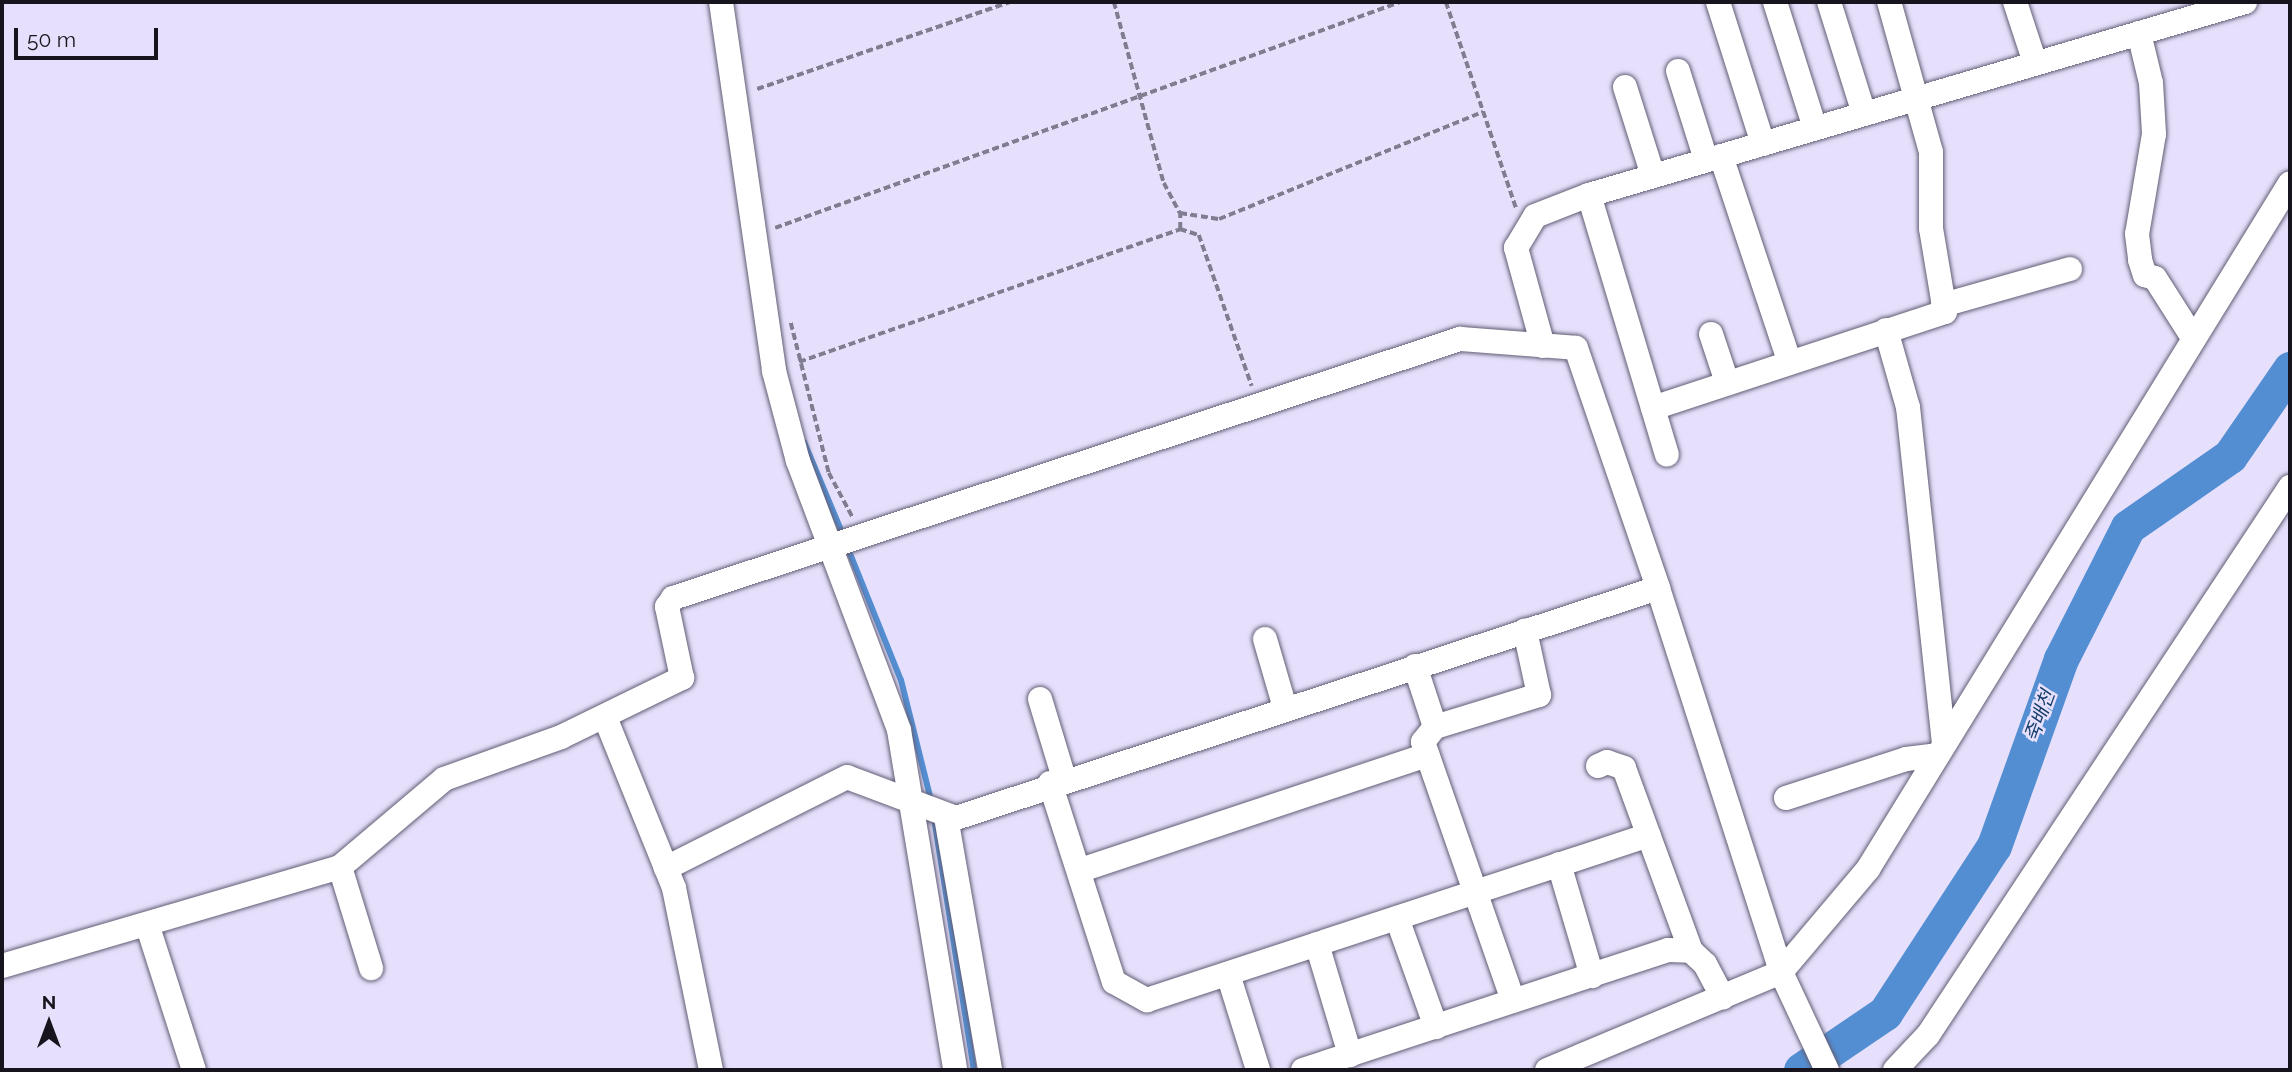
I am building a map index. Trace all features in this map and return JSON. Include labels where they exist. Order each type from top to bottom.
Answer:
[{"type":"street","points":[[721,2],[774,371],[845,544],[899,730],[955,1070]]},
{"type":"street","points":[[1718,2],[1763,144]]},
{"type":"street","points":[[1775,2],[1815,128]]},
{"type":"street","points":[[1829,2],[1864,114]]},
{"type":"street","points":[[1889,2],[1931,152],[1931,228],[1944,309]]},
{"type":"street","points":[[2015,2],[2035,63]]},
{"type":"street","points":[[1543,346],[1516,248],[1523,230],[1535,216],[1589,195],[2245,2]]},
{"type":"street","points":[[2139,33],[2151,83],[2154,134],[2137,234],[2140,260],[2145,275],[2155,278],[2192,336]]},
{"type":"street","points":[[1678,71],[1714,158],[1789,360]]},
{"type":"street","points":[[1625,87],[1653,176]]},
{"type":"street","points":[[1547,1070],[1781,972],[1868,869],[2192,336],[2290,183]]},
{"type":"street","points":[[1589,195],[1667,455]]},
{"type":"street","points":[[1653,408],[1789,360],[2070,270]]},
{"type":"street","points":[[1886,330],[1908,407],[1941,749]]},
{"type":"street","points":[[1711,334],[1727,382]]},
{"type":"street","points":[[2,966],[148,927],[340,867],[444,779],[605,717],[682,678],[667,607],[673,597],[845,544],[1460,339],[1576,348],[1658,588],[1781,972],[1827,1070]]},
{"type":"street","points":[[1895,1070],[1927,1035],[2290,488]]},
{"type":"street","points":[[666,868],[847,777],[863,779],[912,804],[946,817],[1658,588]]},
{"type":"street","points":[[1081,870],[1428,741],[1539,695],[1524,631]]},
{"type":"street","points":[[1265,639],[1285,708]]},
{"type":"street","points":[[1415,666],[1428,741],[1473,893],[1513,1001]]},
{"type":"street","points":[[1040,699],[1057,781],[1114,982],[1147,1000],[1648,835]]},
{"type":"street","points":[[605,717],[666,868],[691,954],[711,1070]]},
{"type":"street","points":[[1786,798],[1941,749]]},
{"type":"street","points":[[1598,766],[1607,762],[1624,768],[1691,951],[1705,964],[1723,998]]},
{"type":"street","points":[[946,817],[990,1070]]},
{"type":"street","points":[[1559,864],[1592,976]]},
{"type":"street","points":[[340,867],[371,968]]},
{"type":"street","points":[[1397,918],[1436,1027]]},
{"type":"street","points":[[148,927],[194,1070]]},
{"type":"street","points":[[1317,944],[1350,1055]]},
{"type":"street","points":[[1303,1070],[1668,950],[1691,951]]},
{"type":"street","points":[[1228,974],[1258,1070]]},
{"type":"path","points":[[757,89],[1010,2]]},
{"type":"path","points":[[1114,2],[1164,183],[1180,213],[1180,229]]},
{"type":"path","points":[[775,228],[1400,2]]},
{"type":"path","points":[[1446,2],[1523,230]]},
{"type":"path","points":[[755,76],[758,101]]},
{"type":"path","points":[[1180,213],[1219,219],[1483,111]]},
{"type":"path","points":[[774,215],[777,241]]},
{"type":"path","points":[[799,362],[1180,229],[1199,235],[1259,406]]},
{"type":"path","points":[[789,316],[845,544]]},
{"type":"waterway","name":"죽배천","points":[[1801,1070],[1885,1013],[1994,846],[2061,659],[2128,527],[2230,456],[2290,369]]},
{"type":"waterway","points":[[804,442],[843,535]]},
{"type":"waterway","points":[[847,546],[901,680],[931,800]]},
{"type":"waterway","points":[[934,818],[974,1070]]}]
